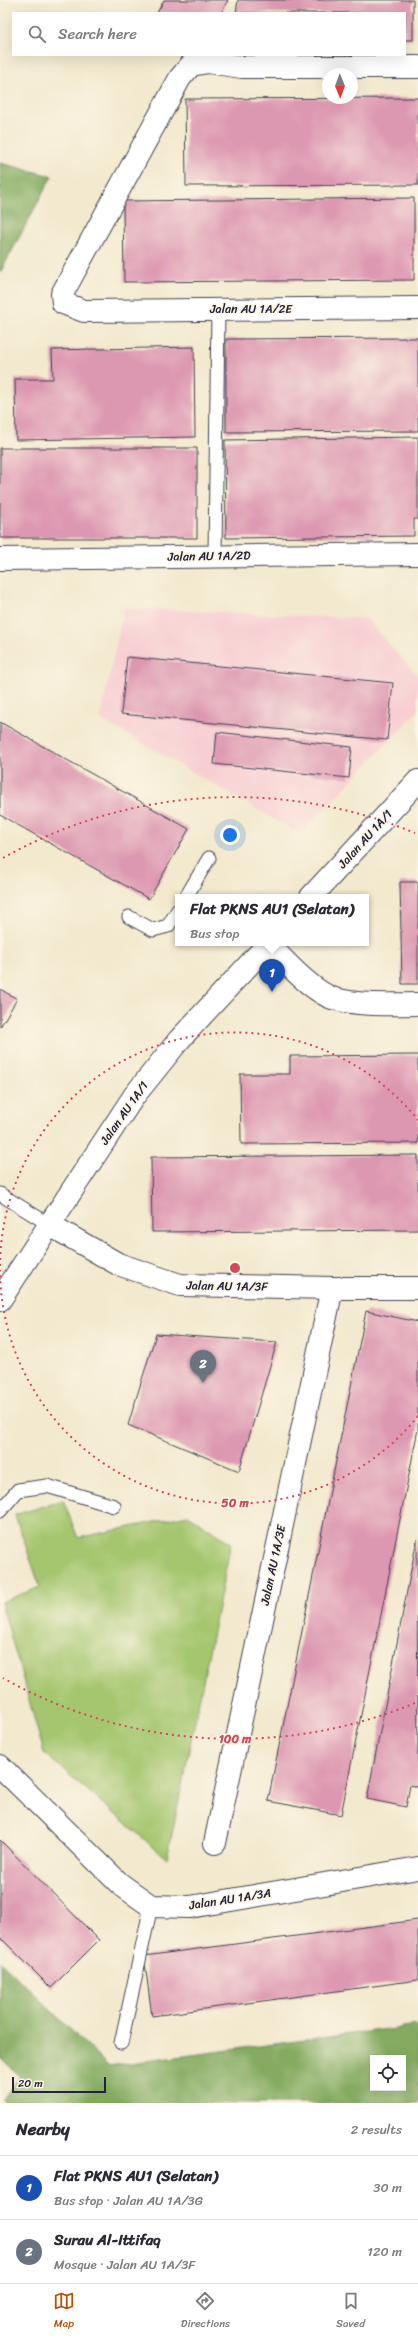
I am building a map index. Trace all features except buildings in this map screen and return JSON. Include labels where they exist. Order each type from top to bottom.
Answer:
[{"type":"street","name":"Jalan AU 1A/2E","points":[[418,67],[242,67],[208,62],[191,65],[180,78],[62,294],[63,303],[84,311],[418,308]]},
{"type":"street","name":"Jalan AU 1A/2D","points":[[0,559],[418,554]]},
{"type":"street","name":"Jalan AU 1A/1","points":[[314,894],[418,781]]},
{"type":"street","name":"Jalan AU 1A/1","points":[[0,1300],[134,1096],[179,1040],[267,946]]},
{"type":"street","points":[[271,946],[304,980],[333,999],[370,1003],[418,1004]]},
{"type":"street","name":"Jalan AU 1A/3F","points":[[50,1224],[118,1264],[180,1285],[418,1288]]},
{"type":"street","name":"Jalan AU 1A/3E","points":[[215,1843],[332,1288]]},
{"type":"street","points":[[0,1766],[120,1884],[151,1906]]},
{"type":"street","name":"Jalan AU 1A/3A","points":[[151,1906],[190,1907],[418,1868]]},
{"type":"lane","points":[[215,556],[218,310]]},
{"type":"lane","points":[[188,894],[209,858]]},
{"type":"lane","points":[[129,917],[153,930],[168,926],[175,915]]},
{"type":"lane","points":[[0,1194],[50,1224]]},
{"type":"lane","points":[[0,1511],[18,1490],[47,1486],[114,1506]]},
{"type":"lane","points":[[121,2043],[151,1906]]},
{"type":"shaded area","points":[[124,608],[367,619],[418,677],[418,711],[300,834],[100,719]]},
{"type":"green space","points":[[0,163],[52,176],[0,273]]},
{"type":"green space","points":[[63,1500],[78,1538],[188,1515],[231,1543],[167,1859],[44,1753],[1,1602],[40,1587],[15,1515]]},
{"type":"green space","points":[[0,1961],[108,2066],[418,2025],[418,2103],[5,2103],[3,2100],[20,2076],[0,2057]]},
{"type":"place","name":"Flat PKNS AU1 (Selatan)","points":[[272,992]]},
{"type":"place","name":"Surau Al-Ittifaq","points":[[203,1383]]}]
